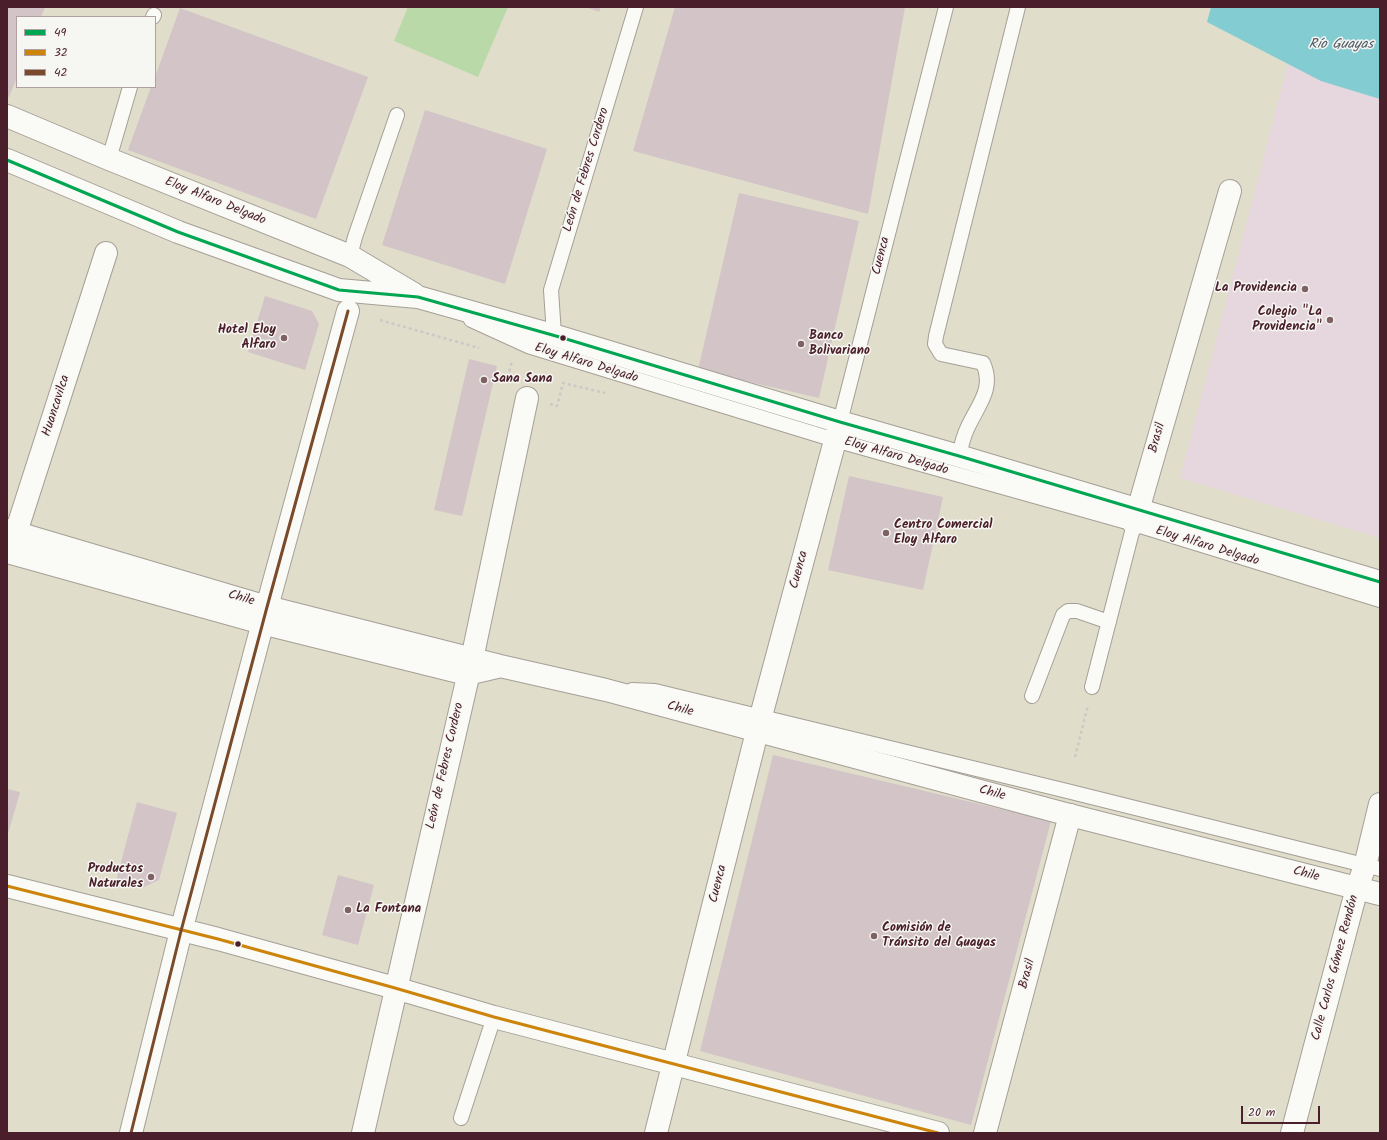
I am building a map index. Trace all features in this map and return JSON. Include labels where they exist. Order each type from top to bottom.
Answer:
[{"type":"main road","name":"Eloy Alfaro Delgado","points":[[7,116],[109,159],[350,256],[418,297]]},
{"type":"main road","name":"Eloy Alfaro Delgado","points":[[7,160],[178,232],[339,290],[418,297],[554,335],[837,431],[959,456],[1136,517],[1380,582]]},
{"type":"main road","name":"Brasil","points":[[1136,517],[1230,191]]},
{"type":"main road","name":"Huancavilca","points":[[9,546],[106,253]]},
{"type":"main road","points":[[131,1133],[181,931],[264,615],[348,311]]},
{"type":"main road","name":"León de Febres Cordero","points":[[363,1133],[395,988],[470,667],[527,398]]},
{"type":"main road","name":"Cuenca","points":[[656,1133],[759,724],[837,431]]},
{"type":"main road","name":"Chile","points":[[9,546],[264,615],[470,667],[500,666],[759,724],[1070,815],[1380,894]]},
{"type":"main road","name":"Calle Carlos Gómez Rendón","points":[[1292,1133],[1357,888],[1372,867],[1380,804]]},
{"type":"main road","name":"Brasil","points":[[985,1133],[1070,815]]},
{"type":"main road","points":[[7,886],[181,931],[218,939],[494,1017],[938,1133]]},
{"type":"lane","name":"León de Febres Cordero","points":[[554,335],[551,290],[636,7]]},
{"type":"lane","name":"Cuenca","points":[[837,431],[946,7]]},
{"type":"lane","points":[[959,456],[966,430],[985,394],[987,372],[983,363],[941,354],[935,344],[936,336],[1018,7]]},
{"type":"lane","points":[[109,159],[130,88]]},
{"type":"lane","points":[[350,256],[397,115]]},
{"type":"lane","name":"Eloy Alfaro Delgado","points":[[418,297],[528,346],[837,431],[1136,517],[1380,600]]},
{"type":"lane","name":"Brasil","points":[[1092,687],[1136,517]]},
{"type":"lane","points":[[1032,696],[1063,615],[1068,611],[1077,611],[1109,622]]},
{"type":"lane","name":"Chile","points":[[759,724],[1372,867]]},
{"type":"lane","points":[[461,1118],[494,1017]]},
{"type":"path","points":[[348,311],[483,350]]},
{"type":"path","points":[[513,358],[504,392],[557,406],[564,383],[610,394]]},
{"type":"path","points":[[1075,757],[1092,687]]},
{"type":"shaded area","name":"La Providencia","points":[[1288,64],[1335,85],[1380,99],[1380,538],[1180,478]]},
{"type":"green space","points":[[408,7],[508,7],[478,77],[394,41]]},
{"type":"water","name":"Río Guayas","points":[[1211,7],[1380,7],[1380,99],[1321,81],[1207,22]]},
{"type":"building","points":[[7,7],[45,7],[41,16],[16,16],[16,80],[9,97],[7,96]]},
{"type":"building","points":[[586,7],[601,7],[599,12]]},
{"type":"building","points":[[675,7],[905,7],[868,214],[633,151]]},
{"type":"building","points":[[180,8],[368,77],[316,219],[128,150],[151,88],[156,88],[156,74]]},
{"type":"building","points":[[425,110],[547,149],[505,284],[382,245]]},
{"type":"building","points":[[739,193],[859,221],[819,398],[698,370]]},
{"type":"building","name":"Hotel Eloy Alfaro","points":[[265,296],[312,311],[319,324],[305,370],[248,352]]},
{"type":"building","points":[[469,359],[497,366],[462,516],[434,510]]},
{"type":"building","name":"Centro Comercial Eloy Alfaro","points":[[849,476],[943,497],[923,590],[828,570]]},
{"type":"building","name":"Comisión de Tránsito del Guayas","points":[[773,755],[1051,821],[971,1125],[700,1051]]},
{"type":"building","points":[[7,789],[20,792],[7,837]]},
{"type":"building","points":[[137,802],[177,813],[159,880],[142,888],[116,881]]},
{"type":"building","name":"La Fontana","points":[[338,875],[374,885],[358,945],[322,935]]},
{"type":"transit line","name":"49","points":[[7,160],[178,232],[339,290],[418,297],[563,338],[840,422],[959,456],[1380,582]]},
{"type":"transit line","name":"42","points":[[131,1133],[181,931],[267,607],[348,311]]},
{"type":"transit line","name":"32","points":[[7,886],[218,939],[494,1017],[938,1133]]},
{"type":"place","name":"La Providencia","points":[[1305,289]]},
{"type":"place","name":"Colegio \"La Providencia\"","points":[[1330,320]]},
{"type":"place","name":"Hotel Eloy Alfaro","points":[[284,338]]},
{"type":"place","name":"Banco Bolivariano","points":[[801,344]]},
{"type":"place","name":"Sana Sana","points":[[484,380]]},
{"type":"place","name":"Centro Comercial Eloy Alfaro","points":[[886,533]]},
{"type":"place","name":"Productos Naturales","points":[[151,877]]},
{"type":"place","name":"La Fontana","points":[[348,910]]},
{"type":"place","name":"Comisión de Tránsito del Guayas","points":[[874,936]]}]
